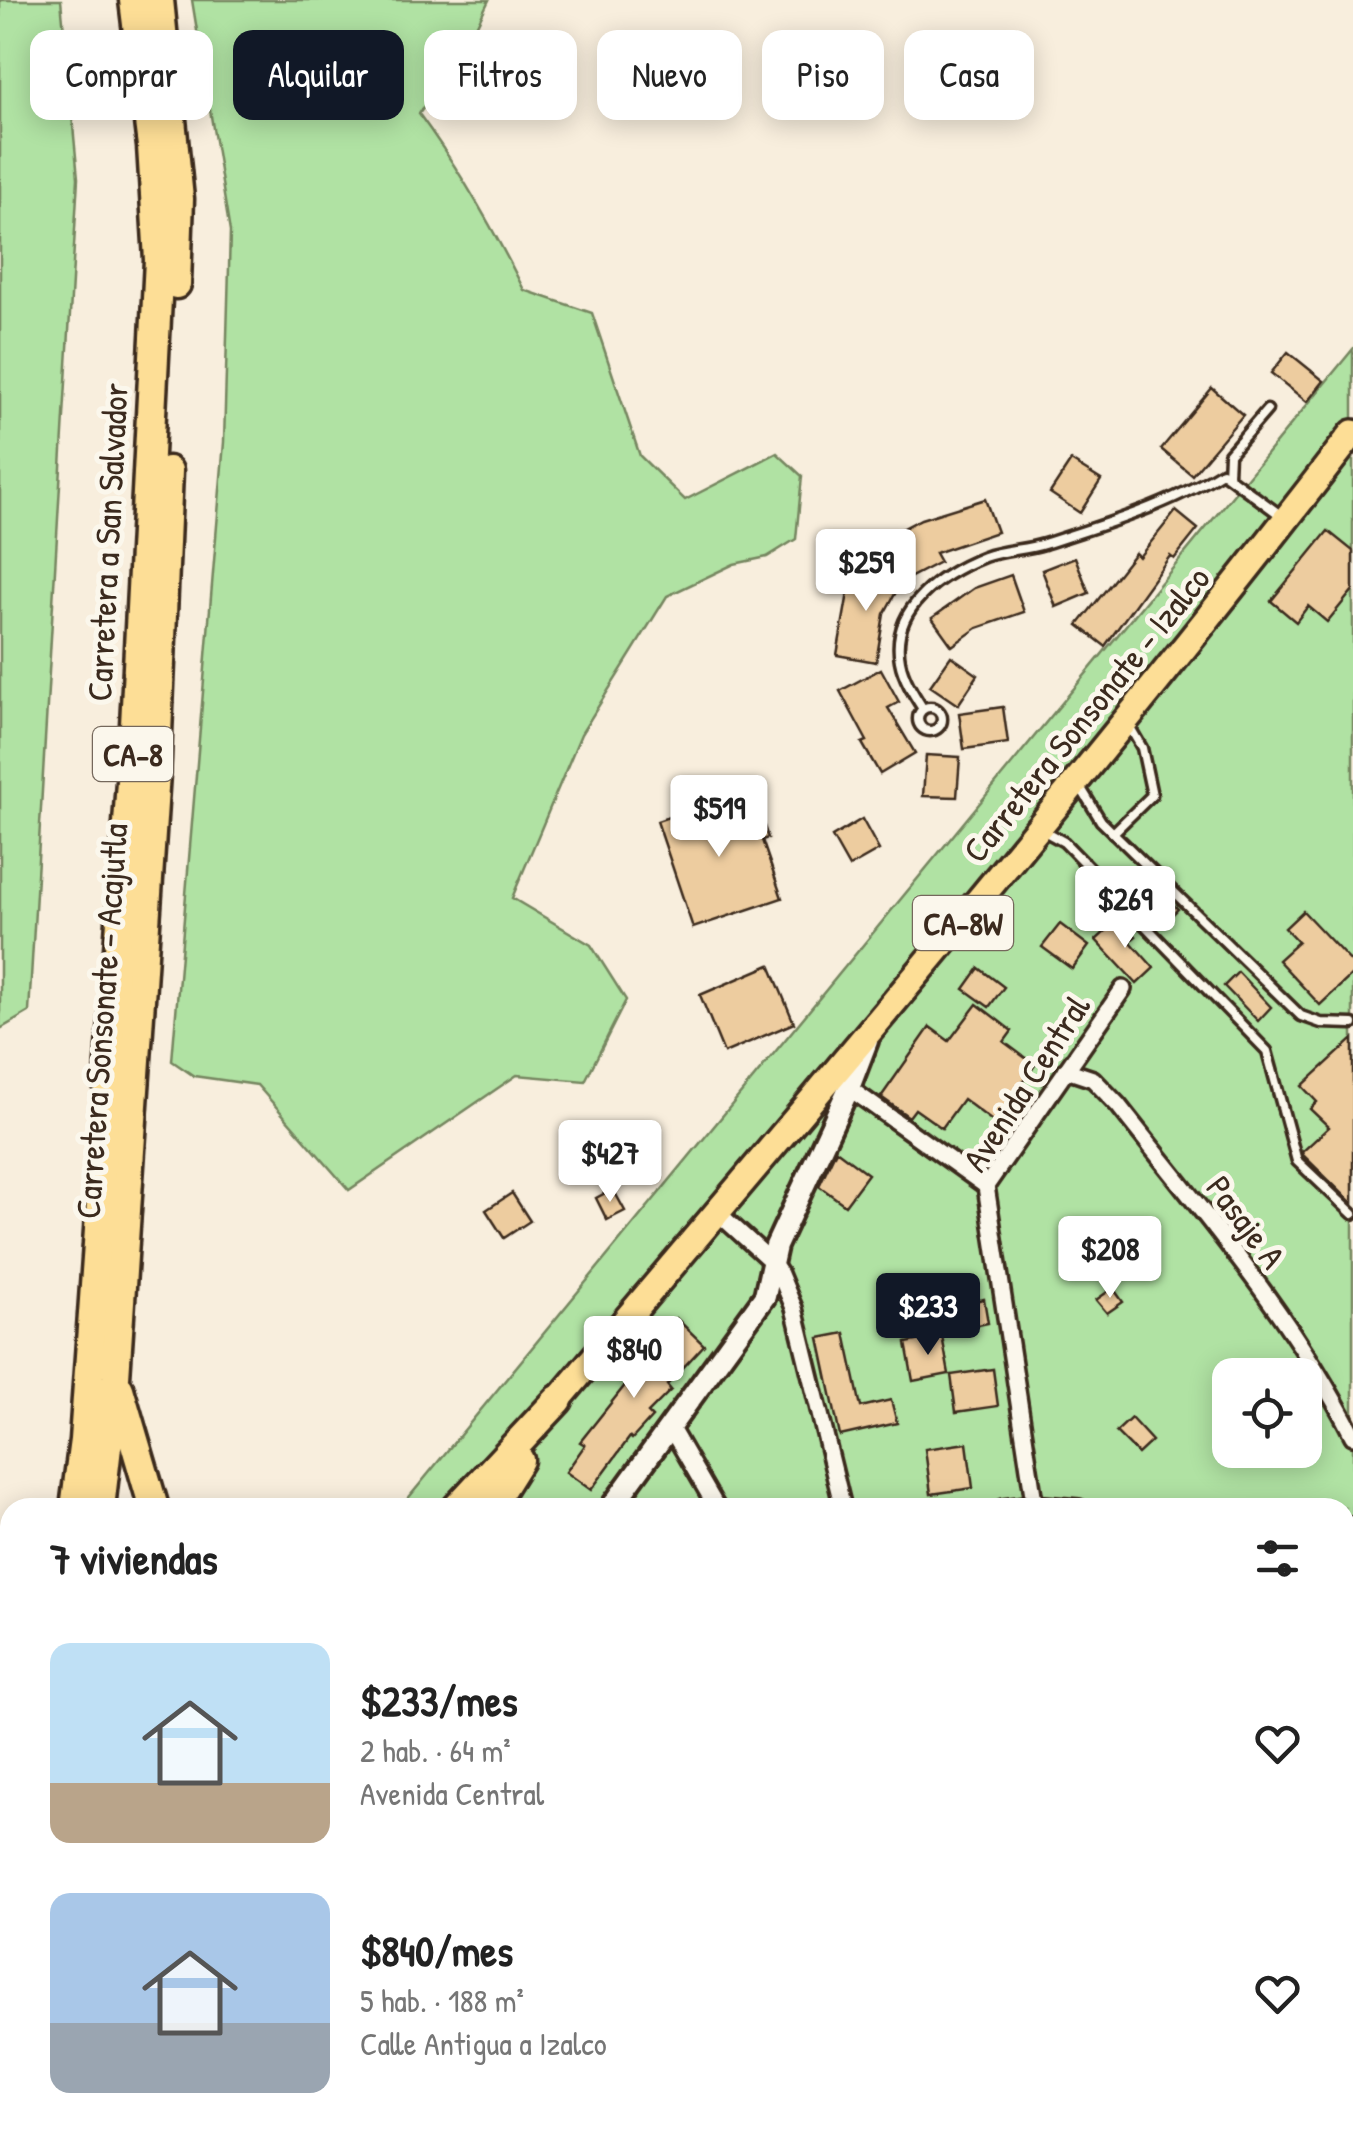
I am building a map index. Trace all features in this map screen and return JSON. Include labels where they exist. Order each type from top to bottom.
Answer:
[{"type":"highway","name":"Carretera a San Salvador","points":[[76,1498],[84,1440],[133,745],[159,260],[152,146],[134,0]]},
{"type":"highway","name":"Carretera Sonsonate - Acajutla","points":[[101,1498],[115,1377],[156,758],[179,199],[159,0]]},
{"type":"highway","points":[[115,1377],[151,1498]]},
{"type":"highway","points":[[466,1498],[558,1400]]},
{"type":"highway","points":[[482,1498],[558,1400]]},
{"type":"highway","points":[[495,1498],[558,1400]]},
{"type":"main road","name":"Carretera Sonsonate - Izalco","points":[[558,1400],[1040,829],[1353,434]]},
{"type":"street","name":"Avenida Central","points":[[1033,1498],[986,1186],[1122,989]]},
{"type":"street","points":[[618,1498],[765,1296],[771,1261],[870,1035]]},
{"type":"street","name":"Pasaje A","points":[[1066,1070],[1094,1079],[1118,1104],[1285,1322],[1320,1374],[1353,1436]]},
{"type":"street","points":[[850,1088],[986,1186]]},
{"type":"street","points":[[717,1212],[780,1274],[794,1308],[840,1498]]},
{"type":"street","points":[[669,1426],[711,1498]]},
{"type":"lane","points":[[1228,474],[1229,454],[1267,410]]},
{"type":"lane","points":[[922,710],[900,661],[900,632],[910,607],[930,588],[985,557],[1054,541],[1167,500],[1222,472],[1287,519]]},
{"type":"lane","points":[[1113,833],[1152,795],[1142,748],[1126,721]]},
{"type":"lane","points":[[1078,782],[1089,806],[1113,833],[1300,1016],[1321,1023],[1353,1024]]},
{"type":"lane","points":[[1040,829],[1064,842],[1267,1051],[1298,1161],[1353,1214]]},
{"type":"green space","points":[[0,0],[61,0],[64,30],[30,30],[30,120],[72,120],[78,178],[29,1012],[0,1029]]},
{"type":"green space","points":[[192,0],[489,0],[474,30],[424,30],[424,107],[419,114],[475,200],[524,290],[592,313],[640,456],[685,500],[777,453],[802,476],[796,539],[767,557],[734,564],[667,596],[581,734],[512,898],[591,945],[626,1000],[585,1081],[517,1075],[349,1190],[257,1085],[194,1076],[172,1061],[224,442],[230,232],[212,120],[213,30],[197,30]]},
{"type":"green space","points":[[1353,349],[1353,1498],[408,1498]]},
{"type":"building","points":[[1288,352],[1324,381],[1307,402],[1271,373]]},
{"type":"building","points":[[1212,388],[1243,415],[1192,475],[1161,449]]},
{"type":"building","points":[[1071,461],[1101,480],[1080,513],[1050,493]]},
{"type":"building","points":[[985,499],[997,532],[935,553],[940,562],[909,578],[887,537],[921,519]]},
{"type":"building","points":[[1176,511],[1198,529],[1174,559],[1170,556],[1105,646],[1078,625],[1135,553],[1139,557]]},
{"type":"building","points":[[1328,531],[1353,551],[1353,590],[1327,622],[1308,606],[1296,622],[1271,601]]},
{"type":"building","points":[[1075,557],[1089,593],[1056,607],[1042,570]]},
{"type":"building","points":[[865,563],[901,583],[884,614],[876,662],[837,655],[848,593]]},
{"type":"building","points":[[1011,575],[1024,612],[977,628],[952,646],[932,618],[974,588]]},
{"type":"building","points":[[951,656],[978,675],[958,705],[930,686]]},
{"type":"building","points":[[881,669],[899,702],[888,708],[915,753],[880,774],[840,691]]},
{"type":"building","points":[[1003,707],[1008,743],[964,749],[959,713]]},
{"type":"building","points":[[926,755],[960,757],[957,797],[923,796]]},
{"type":"building","points":[[742,792],[752,824],[762,820],[768,838],[762,840],[782,898],[693,928],[657,821]]},
{"type":"building","points":[[862,819],[879,850],[849,867],[832,837]]},
{"type":"building","points":[[1151,883],[1178,909],[1164,923],[1138,896]]},
{"type":"building","points":[[1303,911],[1353,964],[1353,974],[1320,1005],[1278,960],[1298,942],[1285,928]]},
{"type":"building","points":[[1120,918],[1136,936],[1130,941],[1154,968],[1137,984],[1096,940]]},
{"type":"building","points":[[1060,924],[1089,946],[1072,969],[1042,947]]},
{"type":"building","points":[[770,965],[794,1023],[724,1053],[700,995]]},
{"type":"building","points":[[979,968],[1004,987],[989,1007],[964,989]]},
{"type":"building","points":[[1238,972],[1271,1007],[1258,1021],[1224,986]]},
{"type":"building","points":[[977,1004],[1012,1031],[1004,1042],[1035,1065],[1016,1092],[1022,1096],[999,1126],[963,1099],[942,1128],[915,1109],[909,1117],[881,1097],[930,1027],[949,1041]]},
{"type":"building","points":[[1353,1039],[1353,1204],[1303,1155],[1329,1127],[1310,1109],[1317,1102],[1302,1086]]},
{"type":"building","points":[[836,1150],[868,1174],[845,1205],[819,1186]]},
{"type":"building","points":[[613,1189],[625,1211],[607,1220],[596,1198]]},
{"type":"building","points":[[512,1193],[530,1221],[504,1238],[486,1210]]},
{"type":"building","points":[[1113,1288],[1123,1302],[1107,1313],[1096,1300]]},
{"type":"building","points":[[984,1299],[988,1323],[948,1331],[943,1307]]},
{"type":"building","points":[[676,1318],[704,1345],[667,1385],[671,1390],[648,1413],[652,1417],[630,1437],[591,1490],[566,1472],[585,1445],[580,1442],[626,1384],[616,1374],[636,1354],[639,1357]]},
{"type":"building","points":[[845,1333],[861,1407],[891,1400],[897,1423],[840,1436],[819,1338]]},
{"type":"building","points":[[942,1336],[949,1374],[913,1381],[906,1343]]},
{"type":"building","points":[[993,1369],[998,1406],[956,1412],[951,1375]]},
{"type":"building","points":[[1131,1418],[1152,1441],[1138,1454],[1116,1432]]},
{"type":"building","points":[[967,1443],[973,1488],[931,1494],[925,1449]]}]
